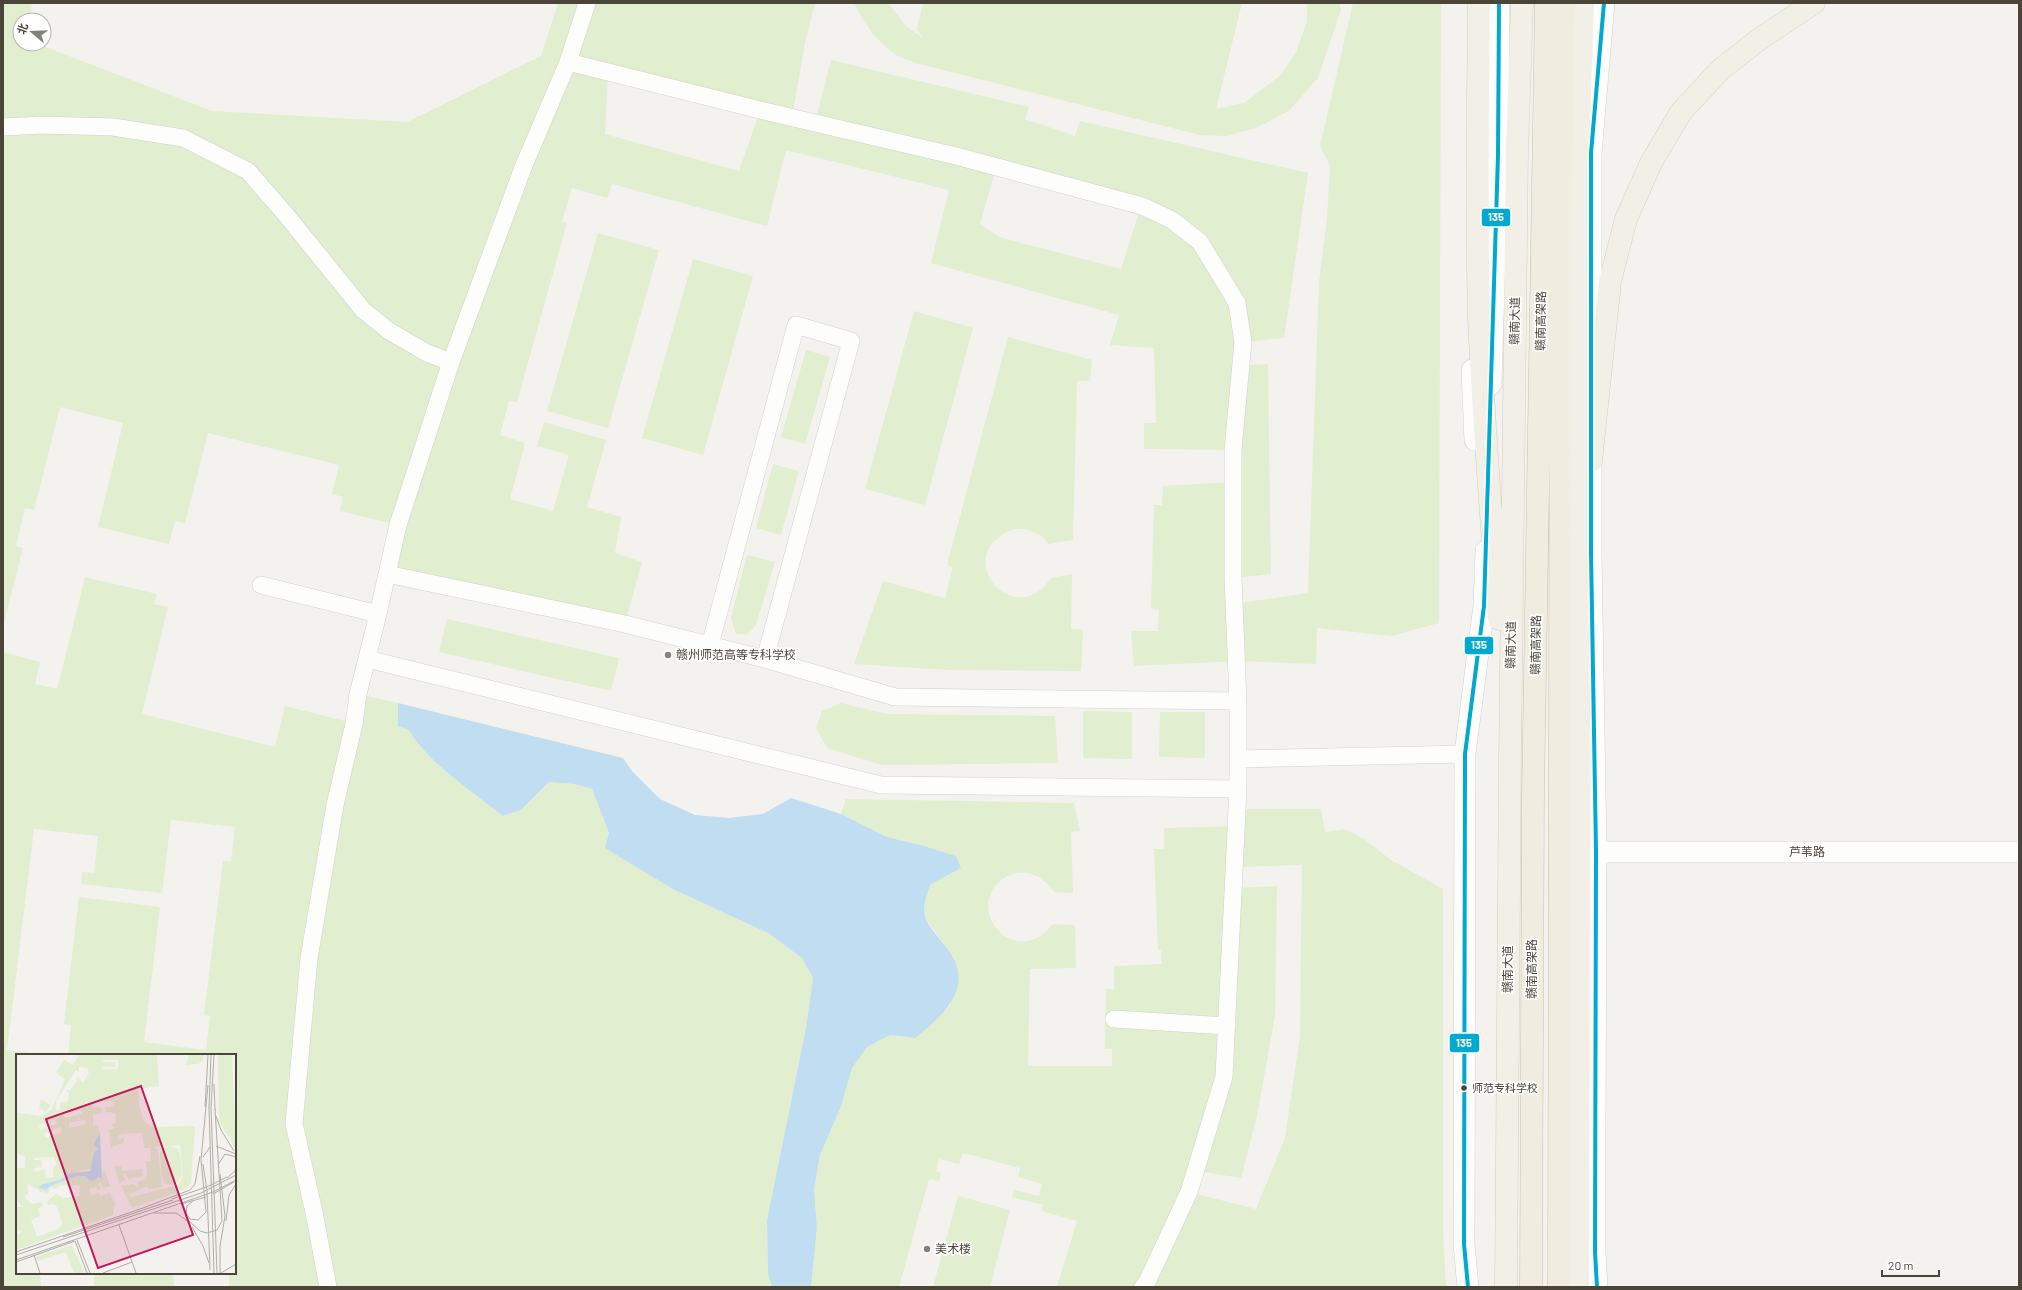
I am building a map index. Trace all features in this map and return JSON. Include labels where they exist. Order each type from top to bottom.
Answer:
[{"type":"highway","name":"赣南高架路","points":[[1531,1287],[1533,796],[1546,3]]},
{"type":"highway","name":"赣南高架路","points":[[1559,1287],[1560,175],[1564,3]]},
{"type":"main road","points":[[1479,3],[1479,316],[1488,478],[1510,760]]},
{"type":"main road","name":"赣南大道","points":[[1506,1287],[1510,760],[1518,152],[1522,3]]},
{"type":"main road","points":[[1578,1287],[1580,552],[1578,152],[1583,3]]},
{"type":"main road","points":[[1580,552],[1610,282],[1626,219],[1651,163],[1681,112],[1721,69],[1761,38],[1814,3]]},
{"type":"street","points":[[328,1287],[314,1212],[294,1124],[309,958],[335,805],[400,518],[451,362],[524,165],[568,62],[587,3]]},
{"type":"street","points":[[1469,3],[1472,402],[1485,567]]},
{"type":"street","points":[[1468,1287],[1464,1244],[1465,754],[1484,606],[1498,155],[1500,3]]},
{"type":"street","points":[[1597,1287],[1595,1159],[1596,852],[1591,552],[1591,153],[1604,3]]},
{"type":"street","points":[[568,62],[760,110],[956,156],[1142,206],[1172,220],[1200,242],[1237,303],[1243,342],[1233,450],[1233,578],[1238,701],[1238,789],[1224,1077],[1197,1171],[1148,1285]]},
{"type":"street","points":[[3,127],[43,125],[113,127],[183,138],[248,171],[287,216],[363,310],[389,330],[426,353],[451,362]]},
{"type":"street","points":[[710,645],[796,325],[851,341],[765,659]]},
{"type":"street","points":[[387,574],[625,624],[765,659],[896,697],[1238,701]]},
{"type":"street","points":[[261,585],[378,614]]},
{"type":"street","points":[[367,659],[881,785],[1238,789]]},
{"type":"street","points":[[1238,759],[1465,754]]},
{"type":"street","name":"芦苇路","points":[[1596,852],[2019,852]]},
{"type":"street","points":[[1114,1019],[1227,1026]]},
{"type":"green space","points":[[3,3],[32,3],[30,12],[12,12],[12,52],[52,52],[52,49],[212,111],[407,122],[541,56],[558,3],[815,3],[805,43],[792,117],[815,123],[831,60],[1029,107],[1025,119],[1075,136],[1080,121],[1308,173],[1284,338],[1243,342],[1242,365],[1268,364],[1271,574],[1233,578],[1234,604],[1308,593],[1319,282],[1327,219],[1330,166],[1320,146],[1353,3],[1441,3],[1439,623],[1391,636],[1317,628],[1316,664],[1237,661],[1134,666],[1131,631],[1158,631],[1159,610],[1151,609],[1154,505],[1162,505],[1163,486],[1233,482],[1233,450],[1144,449],[1144,423],[1156,423],[1154,348],[1110,345],[1119,315],[931,263],[949,190],[786,150],[767,226],[612,184],[607,198],[572,188],[562,222],[567,223],[517,402],[509,401],[500,435],[525,443],[510,499],[553,511],[569,455],[537,446],[544,422],[606,440],[587,507],[621,517],[615,553],[642,562],[625,624],[387,574],[398,525],[340,511],[343,497],[332,494],[339,465],[208,433],[185,523],[175,521],[169,544],[98,527],[123,423],[60,407],[34,510],[25,508],[16,546],[23,548],[3,627]],"holes":[[[608,73],[760,111],[739,171],[605,134]],[[996,168],[1141,206],[1121,269],[999,237],[980,224]]]},
{"type":"green space","points":[[854,3],[888,3],[906,26],[923,38],[917,29],[923,3],[1242,3],[1216,109],[1244,103],[1281,75],[1296,52],[1307,21],[1307,3],[1339,3],[1341,10],[1318,78],[1289,111],[1256,128],[1227,136],[1200,135],[915,63],[902,58],[888,49],[866,24]]},
{"type":"green space","points":[[598,233],[659,250],[608,428],[547,411]]},
{"type":"green space","points":[[693,259],[753,276],[703,455],[642,438]]},
{"type":"green space","points":[[914,311],[973,328],[925,505],[865,489]]},
{"type":"green space","points":[[1008,337],[1092,360],[1090,381],[1077,381],[1073,540],[1048,544],[1036,533],[1020,529],[1014,530],[1005,533],[997,539],[988,551],[985,564],[989,577],[998,588],[1009,595],[1023,597],[1037,592],[1051,578],[1072,574],[1071,629],[1083,630],[1081,671],[948,670],[854,664],[883,581],[945,598],[953,567],[947,565]]},
{"type":"green space","points":[[806,350],[830,357],[805,444],[781,437]]},
{"type":"green space","points":[[773,464],[799,471],[781,535],[756,528]]},
{"type":"green space","points":[[747,555],[775,562],[756,625],[747,635],[736,634],[731,618]]},
{"type":"green space","points":[[85,577],[157,594],[154,604],[168,607],[142,714],[275,747],[285,706],[353,723],[358,694],[398,703],[398,726],[409,730],[417,742],[439,765],[503,816],[521,810],[549,782],[574,784],[592,789],[609,834],[644,871],[673,889],[768,933],[802,958],[813,978],[806,1028],[767,1220],[768,1273],[772,1287],[229,1287],[229,1274],[236,1274],[236,1054],[68,1054],[71,1025],[64,1024],[79,897],[160,907],[144,1042],[206,1050],[210,1016],[204,1015],[223,861],[231,862],[235,827],[171,820],[162,893],[81,884],[82,872],[94,873],[98,836],[34,829],[7,1050],[37,1054],[16,1054],[16,1274],[40,1274],[41,1287],[3,1287],[3,652],[40,662],[35,684],[57,689]]},
{"type":"green space","points":[[447,619],[619,658],[611,691],[439,652]]},
{"type":"green space","points":[[841,703],[886,714],[1055,716],[1058,763],[881,765],[827,748],[816,728],[822,711]]},
{"type":"green space","points":[[1083,711],[1132,712],[1132,759],[1083,758]]},
{"type":"green space","points":[[1160,712],[1205,712],[1205,758],[1159,757]]},
{"type":"green space","points":[[846,799],[1074,803],[1080,831],[1071,832],[1073,893],[1054,892],[1042,879],[1029,873],[1016,873],[1004,878],[995,887],[989,898],[988,911],[994,925],[998,931],[1009,939],[1021,942],[1032,940],[1045,932],[1053,924],[1075,925],[1076,968],[1030,969],[1028,1066],[1112,1066],[1112,1049],[1105,1049],[1106,989],[1114,989],[1114,966],[1162,964],[1161,950],[1158,950],[1154,849],[1164,849],[1164,828],[1236,826],[1237,809],[1321,809],[1325,832],[1344,829],[1364,839],[1391,860],[1443,889],[1443,1231],[1446,1287],[1057,1287],[1077,1221],[1042,1211],[1043,1205],[1012,1197],[1014,1190],[1039,1196],[1042,1184],[1018,1177],[1020,1168],[963,1153],[959,1164],[939,1159],[936,1171],[941,1173],[939,1181],[929,1179],[899,1287],[811,1287],[817,1227],[814,1189],[820,1155],[841,1106],[852,1068],[867,1047],[890,1035],[915,1038],[950,1006],[954,958],[926,919],[924,901],[931,884],[960,868],[956,856],[887,837],[841,814]],"holes":[[[1302,865],[1300,1036],[1285,1138],[1256,1209],[1189,1192],[1197,1171],[1241,1178],[1257,1116],[1275,1016],[1277,886],[1234,888],[1235,867]]]},
{"type":"green space","points":[[958,1196],[1010,1210],[990,1287],[933,1287]]},
{"type":"green space","points":[[94,1274],[173,1274],[174,1287],[94,1287]]},
{"type":"water","points":[[398,703],[623,758],[632,771],[660,799],[695,815],[729,818],[763,814],[791,798],[841,814],[887,837],[956,856],[961,868],[931,884],[926,897],[924,910],[928,923],[949,951],[956,964],[959,977],[957,989],[945,1010],[915,1038],[890,1035],[867,1047],[852,1068],[841,1106],[820,1155],[814,1189],[817,1227],[811,1287],[772,1287],[768,1273],[767,1220],[806,1028],[813,978],[802,958],[768,933],[673,889],[605,848],[609,833],[592,789],[574,784],[549,782],[521,810],[503,816],[439,765],[417,742],[409,730],[398,726]]},
{"type":"transit line","name":"135","points":[[1468,1287],[1464,1244],[1465,754],[1484,606],[1498,155],[1499,3]]},
{"type":"transit line","name":"135","points":[[1597,1287],[1595,1252],[1596,852],[1591,552],[1591,153],[1604,3]]},
{"type":"place","name":"赣州师范高等专科学校","points":[[668,655]]},
{"type":"place","name":"师范专科学校","points":[[1464,1088]]},
{"type":"place","name":"美术楼","points":[[927,1249]]}]
